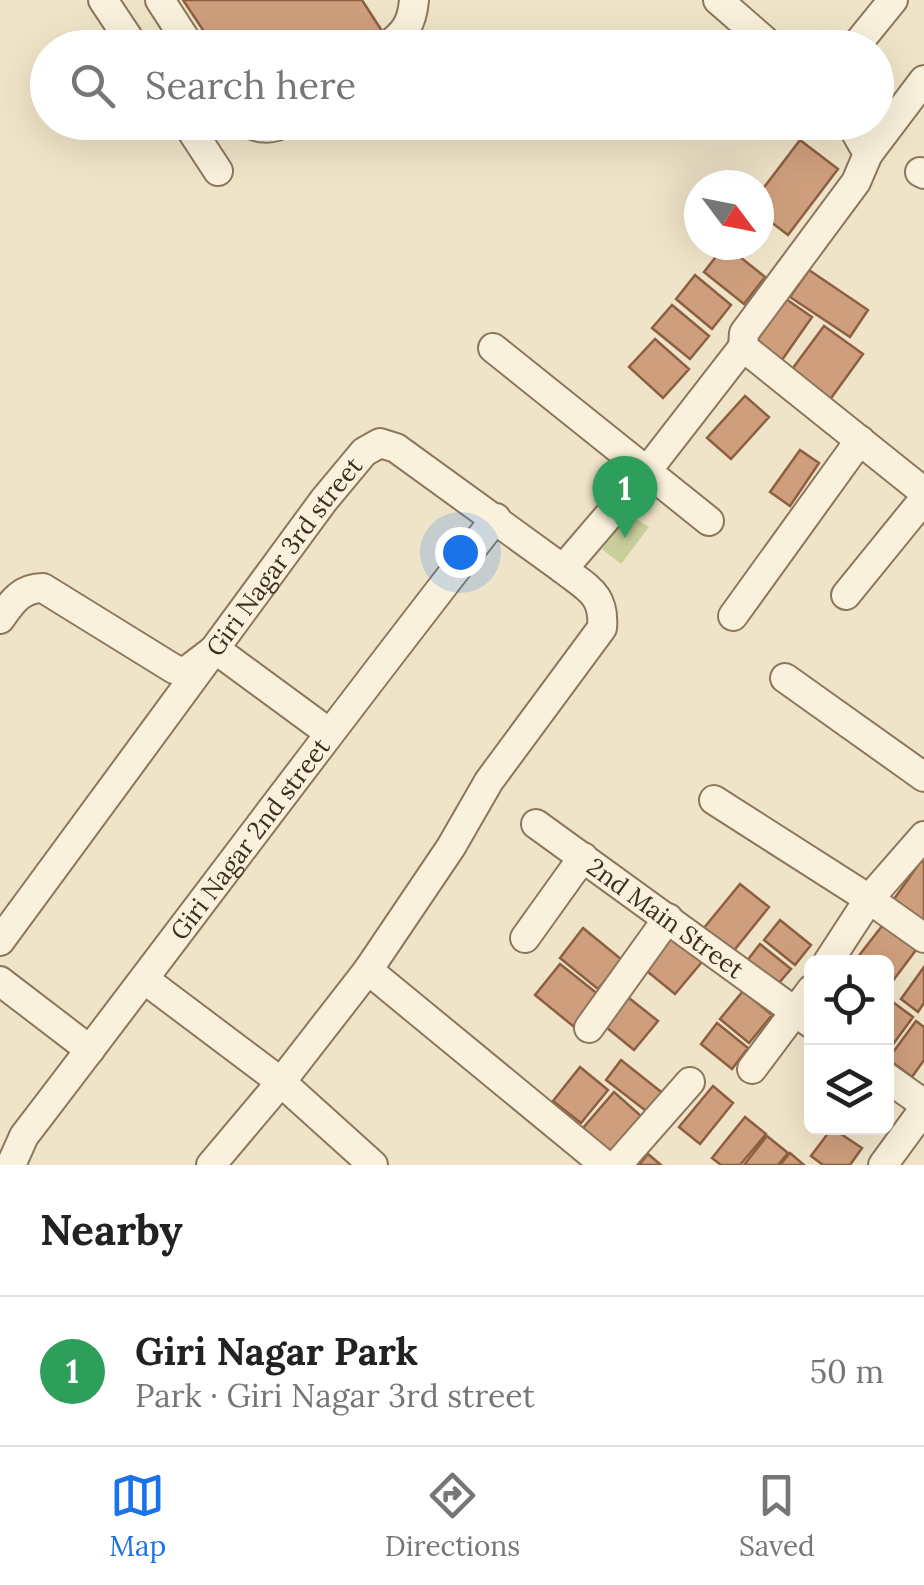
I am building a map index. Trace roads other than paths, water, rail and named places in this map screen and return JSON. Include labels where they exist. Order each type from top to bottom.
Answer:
[{"type":"street","points":[[103,0],[123,30]]},
{"type":"street","points":[[160,0],[179,30]]},
{"type":"street","points":[[406,30],[414,0]]},
{"type":"street","points":[[718,0],[752,30]]},
{"type":"street","points":[[869,30],[893,0]]},
{"type":"street","points":[[894,120],[924,80]]},
{"type":"street","points":[[198,140],[218,170]]},
{"type":"street","points":[[860,140],[868,154]]},
{"type":"street","points":[[563,569],[646,472],[743,348],[744,333],[856,182],[879,140]]},
{"type":"street","points":[[493,348],[708,520]]},
{"type":"street","points":[[743,348],[924,495],[846,595]]},
{"type":"street","points":[[733,616],[860,440]]},
{"type":"street","name":"Giri Nagar 3rd street","points":[[0,941],[342,476],[372,446],[388,443],[496,518],[596,595],[604,610],[602,628],[489,781],[426,886],[368,970],[211,1165]]},
{"type":"street","name":"Giri Nagar 2nd street","points":[[11,1165],[24,1136],[226,875],[328,732],[496,518]]},
{"type":"street","points":[[0,619],[16,597],[30,588],[43,588],[174,669],[185,672],[215,649],[328,732]]},
{"type":"street","points":[[784,678],[924,778]]},
{"type":"street","points":[[714,800],[924,938]]},
{"type":"street","name":"2nd Main Street","points":[[536,824],[804,1018]]},
{"type":"street","points":[[833,955],[869,899],[924,836]]},
{"type":"street","points":[[525,938],[582,858]]},
{"type":"street","points":[[589,1028],[668,918]]},
{"type":"street","points":[[368,970],[605,1165]]},
{"type":"street","points":[[144,979],[281,1082],[374,1165]]},
{"type":"street","points":[[0,981],[90,1050]]},
{"type":"street","points":[[752,1070],[804,1018]]},
{"type":"street","points":[[617,1165],[690,1082]]},
{"type":"street","points":[[884,1165],[924,1106],[894,1083]]},
{"type":"place","name":"Giri Nagar Park","points":[[625,538]]}]
